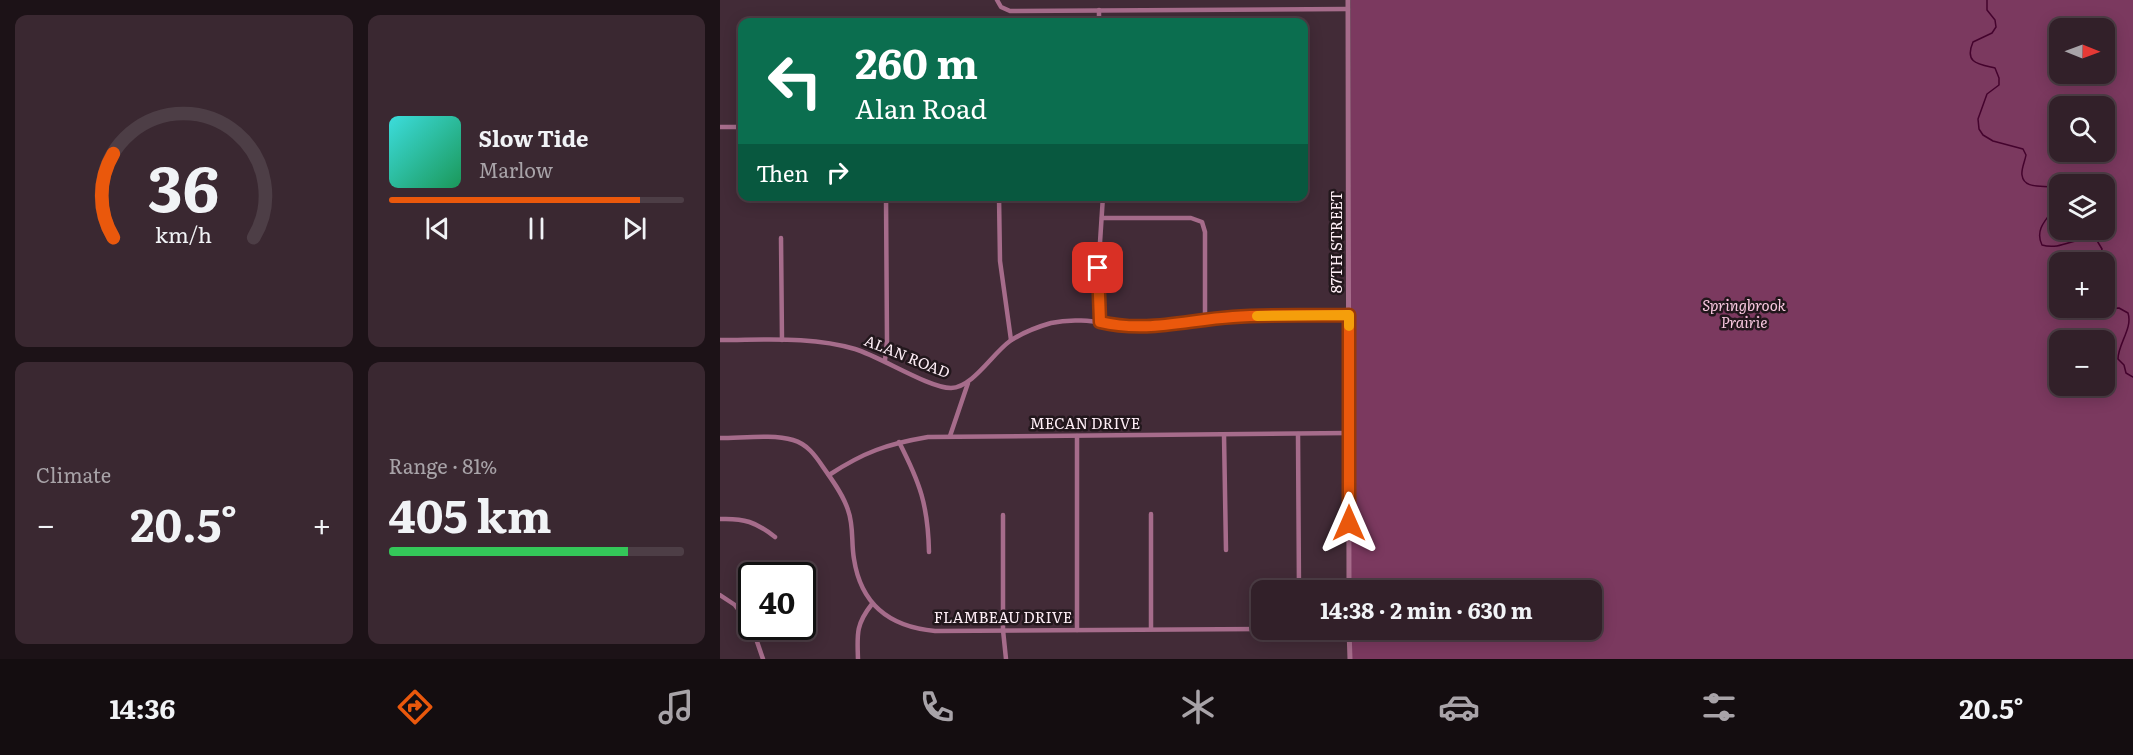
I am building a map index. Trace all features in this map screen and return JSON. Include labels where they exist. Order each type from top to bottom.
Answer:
[{"type":"street","points":[[997,0],[1001,7],[1010,11],[1348,9]]},
{"type":"street","name":"87TH STREET","points":[[1348,0],[1349,580]]},
{"type":"street","points":[[1099,10],[1099,18]]},
{"type":"street","points":[[720,127],[738,127]]},
{"type":"street","points":[[885,360],[887,341],[886,201]]},
{"type":"street","points":[[999,201],[1000,261],[1011,340]]},
{"type":"street","points":[[1100,322],[1098,268],[1103,201]]},
{"type":"street","points":[[1102,218],[1191,218],[1202,222],[1205,232],[1205,320]]},
{"type":"street","points":[[781,238],[782,340]]},
{"type":"street","name":"ALAN ROAD","points":[[720,340],[782,340],[835,344],[885,360],[932,383],[954,388],[968,383],[993,355],[1011,340],[1053,323],[1078,320],[1119,326],[1151,327],[1243,316],[1349,315]]},
{"type":"street","points":[[950,436],[968,383]]},
{"type":"street","name":"MECAN DRIVE","points":[[829,475],[874,449],[928,437],[1349,433]]},
{"type":"street","points":[[1298,434],[1299,580]]},
{"type":"street","points":[[1224,435],[1226,550]]},
{"type":"street","points":[[1077,436],[1077,630]]},
{"type":"street","name":"FLAMBEAU DRIVE","points":[[720,438],[782,438],[794,440],[813,452],[842,495],[848,510],[856,571],[861,586],[872,604],[900,624],[918,629],[1003,630],[1251,628]]},
{"type":"street","points":[[898,442],[921,490],[926,510],[929,552]]},
{"type":"street","points":[[1151,514],[1151,629]]},
{"type":"street","points":[[1003,515],[1003,630],[1006,659]]},
{"type":"street","points":[[720,519],[750,521],[762,526],[775,537]]},
{"type":"street","points":[[720,595],[738,609]]},
{"type":"street","points":[[858,659],[858,627],[860,620],[872,604]]},
{"type":"street","points":[[758,640],[762,659]]},
{"type":"street","points":[[1349,640],[1350,659]]},
{"type":"green space","name":"Springbrook Prairie","points":[[1351,0],[2133,0],[2133,659],[1351,659],[1350,640],[1602,640],[1602,580],[1350,580]]},
{"type":"waterway","points":[[1987,0],[1987,10],[1995,20],[1996,27],[1992,33],[1973,42],[1970,54],[1978,64],[1995,68],[1999,85],[1987,94],[1978,119],[1979,129],[1983,135],[1993,141],[2023,149],[2026,155],[2022,170],[2024,180],[2031,185],[2049,187]]},
{"type":"waterway","points":[[2049,216],[2040,231],[2042,245],[2056,246],[2078,240]]},
{"type":"waterway","points":[[2097,240],[2101,252]]},
{"type":"waterway","points":[[2115,308],[2128,313],[2129,324],[2118,359],[2124,365],[2126,373],[2133,377]]},
{"type":"slow traffic","points":[[1257,316],[1349,315],[1349,326]]},
{"type":"route","points":[[1098,268],[1100,322],[1132,327],[1151,327],[1243,316],[1349,315],[1349,523]]}]
